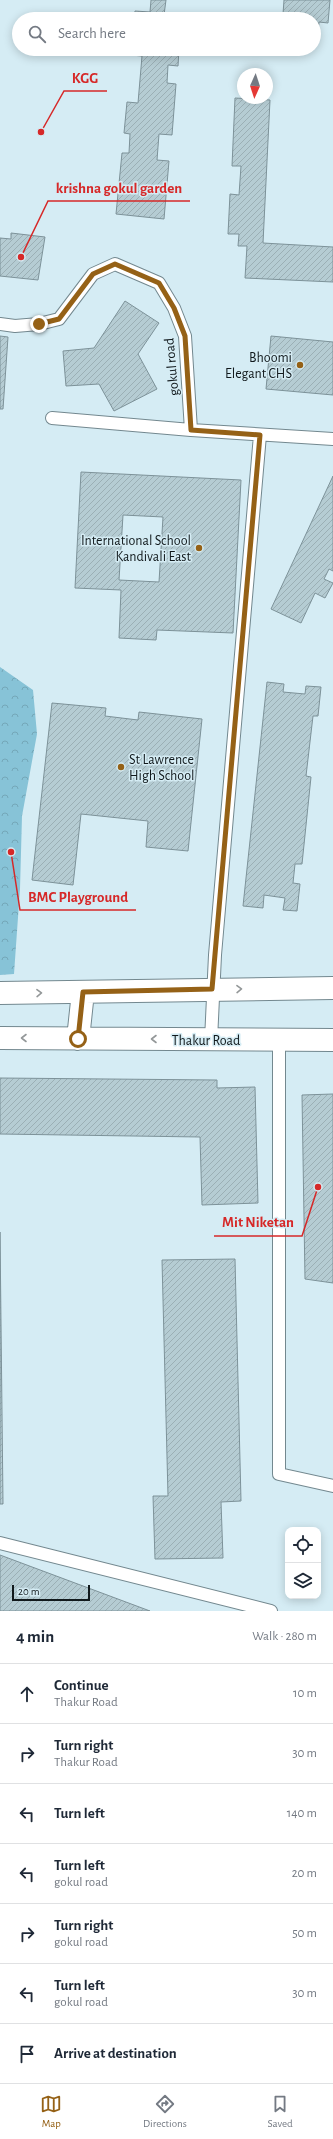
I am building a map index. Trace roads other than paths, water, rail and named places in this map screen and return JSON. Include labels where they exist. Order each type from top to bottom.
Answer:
[{"type":"street","points":[[0,994],[333,988]]},
{"type":"street","points":[[78,1039],[83,992]]},
{"type":"street","name":"Thakur Road","points":[[0,1038],[333,1040]]},
{"type":"lane","name":"gokul road","points":[[0,324],[16,326],[39,324],[59,319],[93,274],[115,264],[159,283],[174,308],[185,336],[191,430]]},
{"type":"lane","points":[[52,418],[191,430],[333,439]]},
{"type":"lane","points":[[211,1040],[212,989],[260,435]]},
{"type":"lane","points":[[279,1040],[279,1474],[333,1486]]},
{"type":"lane","points":[[0,1543],[272,1611]]},
{"type":"place","name":"KGG","points":[[41,132]]},
{"type":"place","name":"krishna gokul garden","points":[[21,257]]},
{"type":"place","name":"Bhoomi Elegant CHS","points":[[300,365]]},
{"type":"place","name":"International School Kandivali East","points":[[199,548]]},
{"type":"place","name":"St Lawrence High School","points":[[121,767]]},
{"type":"place","name":"BMC Playground","points":[[11,852]]},
{"type":"place","name":"Mit Niketan","points":[[318,1187]]}]
